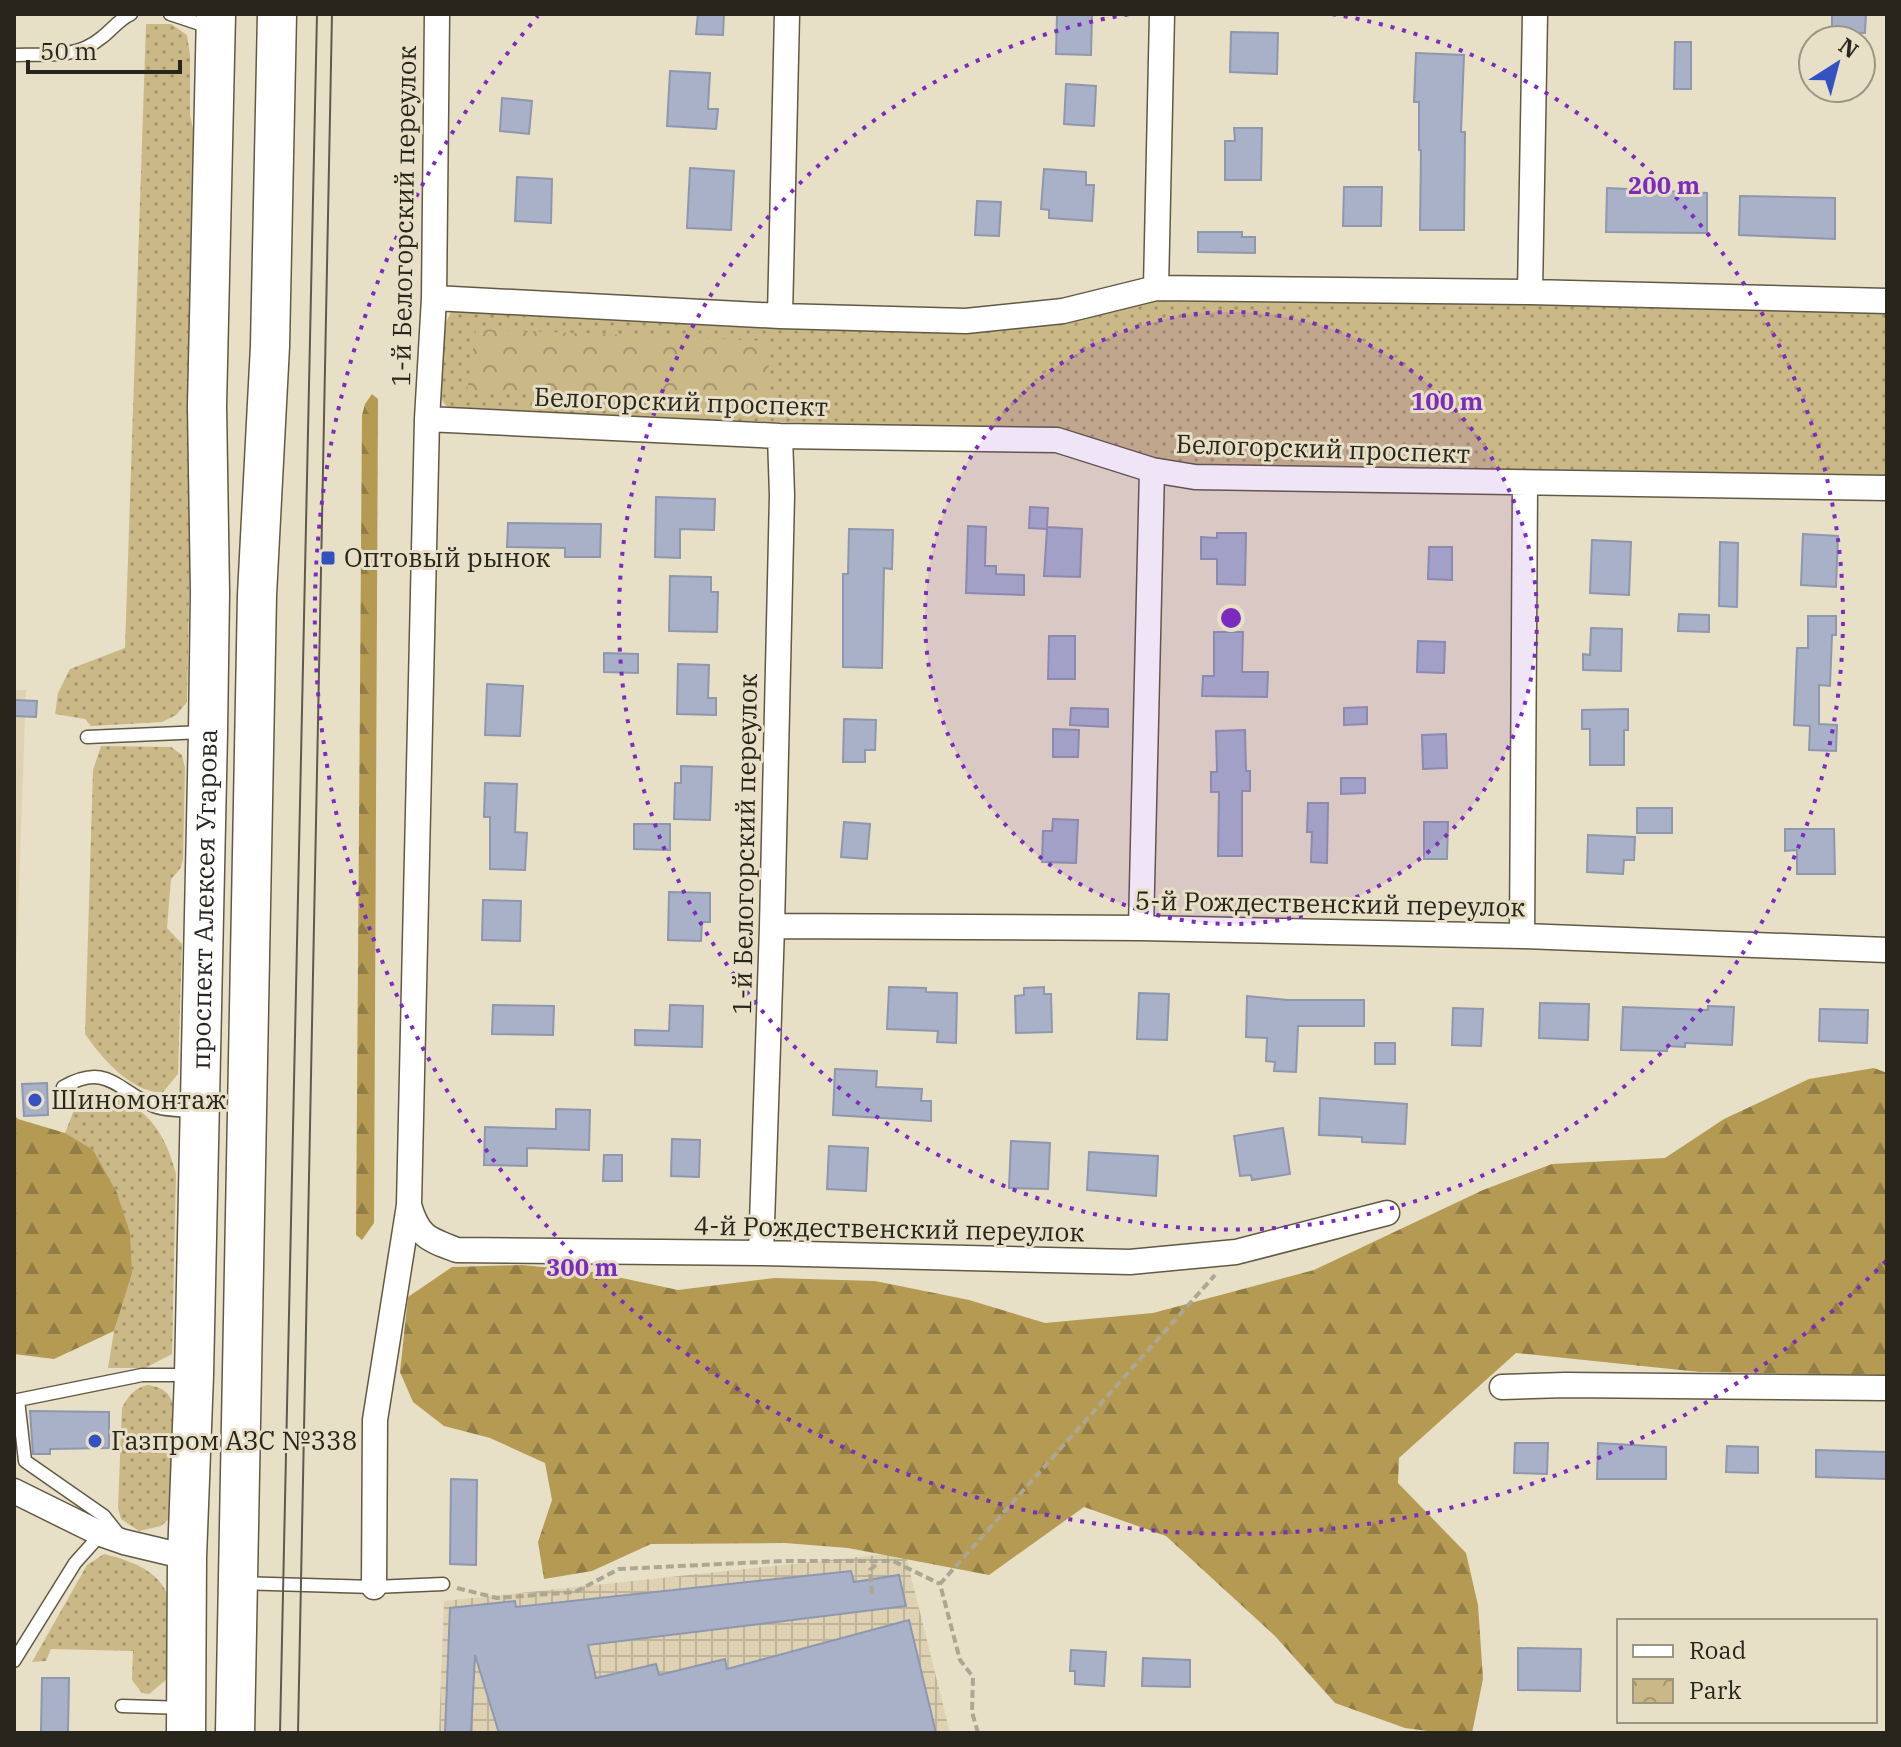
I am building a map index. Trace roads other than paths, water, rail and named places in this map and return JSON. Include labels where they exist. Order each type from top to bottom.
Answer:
[{"type":"main road","name":"проспект Алексея Угарова","points":[[235,1733],[257,595],[270,346],[277,14]]},
{"type":"main road","name":"проспект Алексея Угарова","points":[[186,1720],[187,1557],[208,732],[210,593],[207,406],[216,21]]},
{"type":"main road","points":[[210,593],[257,595]]},
{"type":"street","name":"1-й Белогорский переулок","points":[[374,1587],[375,1420],[409,1205],[427,419],[434,298],[437,14]]},
{"type":"street","points":[[780,316],[787,14]]},
{"type":"street","points":[[1156,288],[1162,14]]},
{"type":"street","points":[[1530,292],[1535,14]]},
{"type":"street","points":[[434,298],[780,316],[966,321],[1063,311],[1156,288],[1530,292],[1887,301]]},
{"type":"street","name":"Белогорский проспект","points":[[427,419],[780,436],[1057,440],[1152,470],[1195,477],[1887,488]]},
{"type":"street","name":"1-й Белогорский переулок","points":[[761,1253],[772,926],[782,495],[780,436]]},
{"type":"street","points":[[1141,928],[1152,470]]},
{"type":"street","points":[[1522,936],[1525,484]]},
{"type":"street","name":"5-й Рождественский переулок","points":[[772,926],[1141,928],[1522,936],[1887,950]]},
{"type":"street","name":"4-й Рождественский переулок","points":[[409,1205],[416,1228],[436,1242],[457,1250],[761,1253],[1130,1262],[1236,1252],[1387,1213]]},
{"type":"street","points":[[1502,1387],[1887,1388]]},
{"type":"street","points":[[14,1491],[101,1534],[187,1557]]},
{"type":"lane","points":[[14,55],[75,54],[100,39],[121,18],[131,14]]},
{"type":"lane","points":[[170,14],[216,21]]},
{"type":"lane","points":[[87,737],[208,732]]},
{"type":"lane","points":[[63,1087],[81,1077],[104,1077],[156,1108],[199,1111]]},
{"type":"lane","points":[[124,1542],[104,1516],[25,1461],[18,1400],[142,1375],[194,1375]]},
{"type":"lane","points":[[14,1661],[75,1563],[101,1534]]},
{"type":"lane","points":[[238,1583],[374,1587],[443,1584]]},
{"type":"lane","points":[[122,1706],[186,1720]]},
{"type":"tram line","points":[[280,1733],[317,14]]},
{"type":"tram line","points":[[298,1733],[332,14]]},
{"type":"place","name":"Оптовый рынок","points":[[328,558]]},
{"type":"place","name":"Шиномонтаж","points":[[35,1100]]},
{"type":"place","name":"Газпром АЗС №338","points":[[95,1441]]}]
